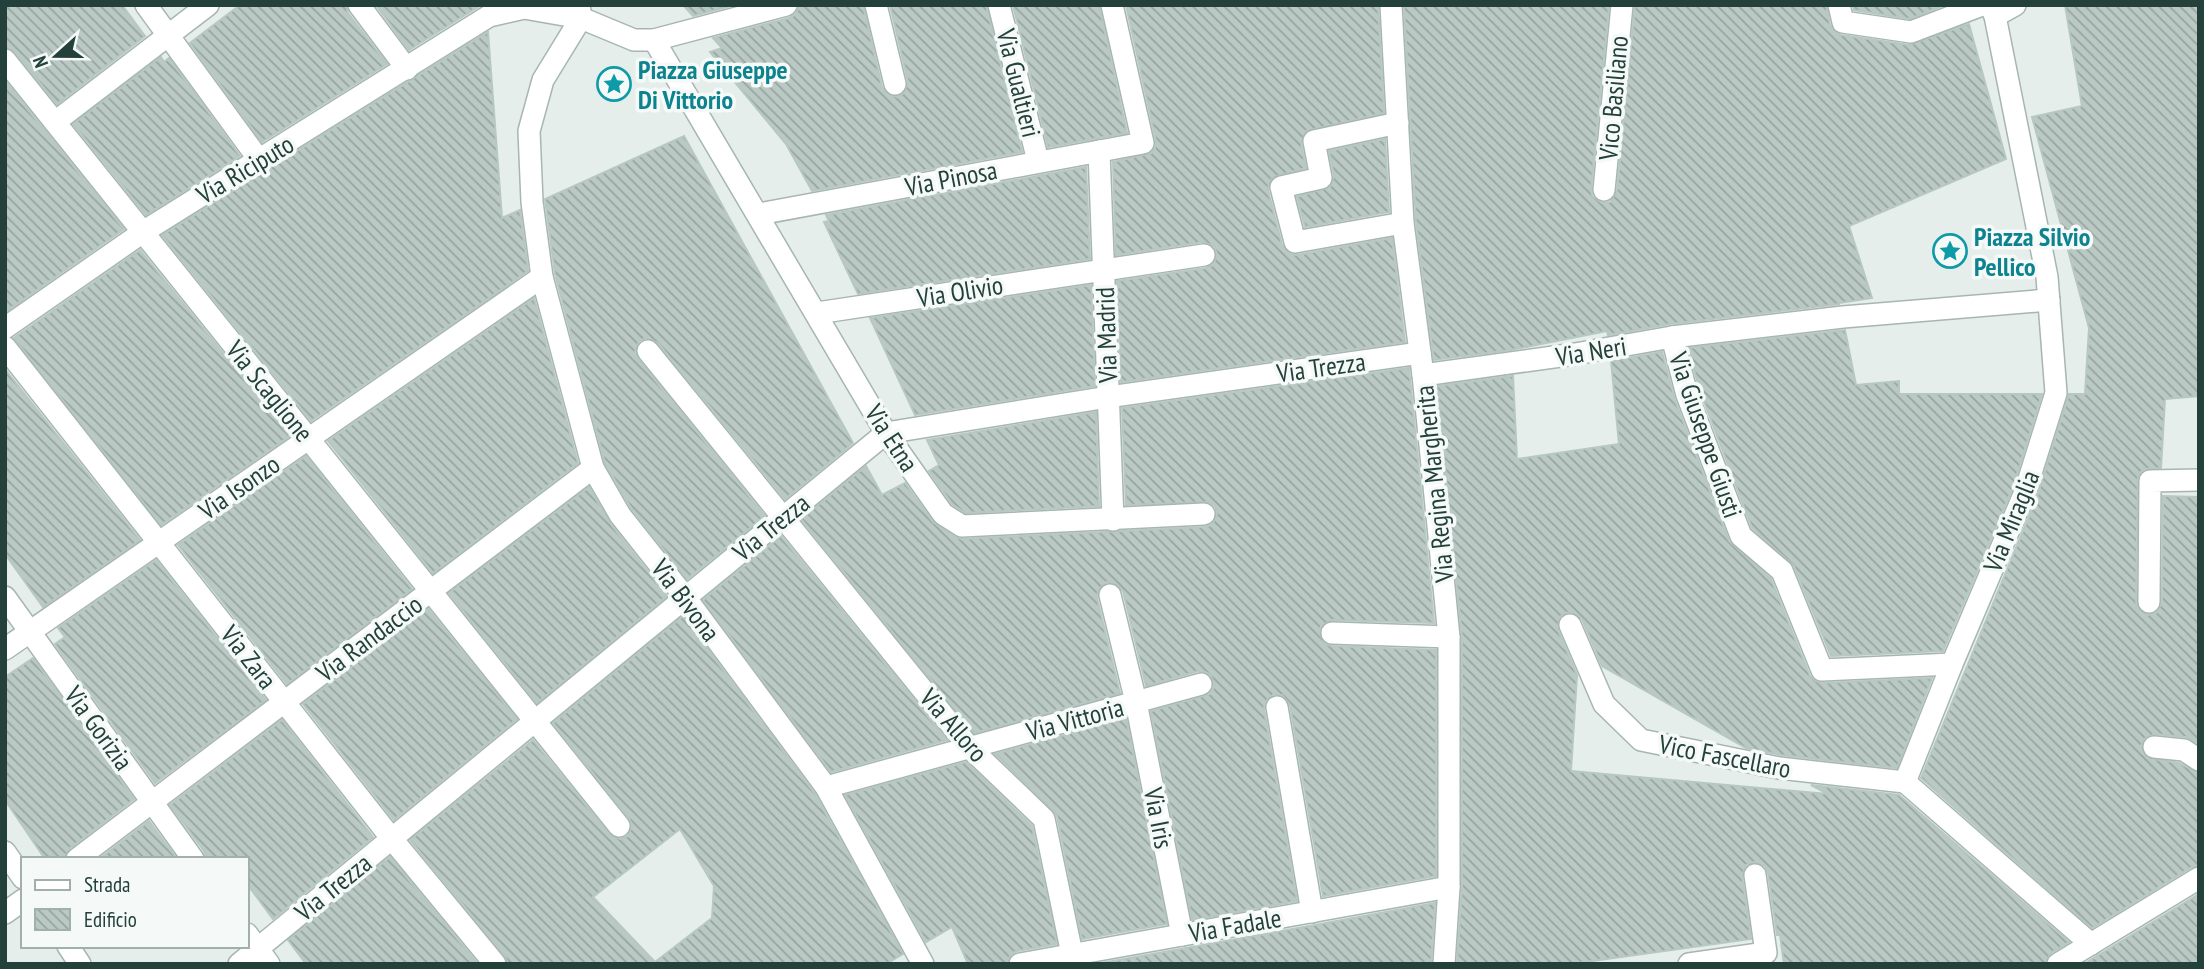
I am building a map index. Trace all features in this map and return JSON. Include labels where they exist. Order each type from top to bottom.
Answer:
[{"type":"street","points":[[146,5],[260,161]]},
{"type":"street","points":[[55,122],[208,5]]},
{"type":"street","points":[[359,5],[407,69]]},
{"type":"street","points":[[876,5],[895,84]]},
{"type":"street","name":"Via Gualtieri","points":[[999,5],[1038,162]]},
{"type":"street","name":"Via Pinosa","points":[[759,214],[1143,143],[1112,5]]},
{"type":"street","name":"Via Regina Margherita","points":[[1391,5],[1403,223],[1423,375],[1449,637],[1449,887],[1444,964]]},
{"type":"street","name":"Vico Basiliano","points":[[1604,190],[1622,5]]},
{"type":"street","points":[[1839,5],[1843,22],[1911,32],[1989,9],[2015,5]]},
{"type":"street","points":[[580,12],[634,40],[654,40],[781,6]]},
{"type":"street","name":"Via Riciputo","points":[[5,328],[143,232],[489,16],[524,8],[580,12]]},
{"type":"street","name":"Via Miraglia","points":[[1905,782],[2025,492],[2056,393],[2047,277],[1989,9]]},
{"type":"street","name":"Via Bivona","points":[[580,12],[543,80],[529,131],[532,202],[542,277],[593,468],[620,515],[827,787],[923,964]]},
{"type":"street","name":"Via Etna","points":[[654,40],[886,433],[943,514],[962,527],[1205,514]]},
{"type":"street","name":"Via Scaglione","points":[[5,60],[619,826]]},
{"type":"street","points":[[1398,123],[1314,141],[1321,178],[1282,187],[1295,242],[1403,223]]},
{"type":"street","name":"Via Madrid","points":[[1099,151],[1113,520]]},
{"type":"street","name":"Via Olivio","points":[[817,313],[1204,255]]},
{"type":"street","name":"Via Isonzo","points":[[5,649],[542,277]]},
{"type":"street","name":"Via Neri","points":[[1423,375],[1575,354],[1672,337],[1843,317],[2049,300]]},
{"type":"street","name":"Via Giuseppe Giusti","points":[[1672,337],[1687,394],[1741,536],[1782,571],[1822,670],[1952,664]]},
{"type":"street","name":"Via Zara","points":[[5,347],[392,839],[495,964]]},
{"type":"street","name":"Via Alloro","points":[[648,351],[970,748],[1044,819],[1072,954]]},
{"type":"street","name":"Via Trezza","points":[[239,964],[886,433],[1108,397],[1420,353]]},
{"type":"street","name":"Via Randaccio","points":[[80,857],[593,468]]},
{"type":"street","points":[[2149,602],[2150,481],[2199,480]]},
{"type":"street","name":"Via Iris","points":[[1110,595],[1136,702],[1182,935]]},
{"type":"street","name":"Via Gorizia","points":[[5,597],[192,857]]},
{"type":"street","name":"Vico Fascellaro","points":[[1570,625],[1604,704],[1641,740],[1779,768],[1905,782]]},
{"type":"street","points":[[1332,633],[1449,637]]},
{"type":"street","name":"Via Vittoria","points":[[827,787],[1201,684]]},
{"type":"street","points":[[1277,706],[1312,912]]},
{"type":"street","points":[[2154,747],[2184,750],[2199,760]]},
{"type":"street","points":[[1905,782],[2091,944]]},
{"type":"street","points":[[5,852],[21,875]]},
{"type":"street","points":[[1689,964],[1766,953],[1755,876]]},
{"type":"street","points":[[2058,964],[2199,878]]},
{"type":"street","name":"Via Fadale","points":[[1020,964],[1449,887]]},
{"type":"street","points":[[5,914],[21,902]]},
{"type":"street","points":[[69,948],[79,964]]},
{"type":"building","points":[[5,5],[122,5],[145,36],[57,104],[15,52],[5,47]]},
{"type":"building","points":[[240,5],[346,5],[348,13],[387,64],[262,142],[190,43]]},
{"type":"building","points":[[376,5],[481,5],[409,50]]},
{"type":"building","points":[[683,5],[734,5],[693,16]]},
{"type":"building","points":[[799,5],[863,5],[882,87],[886,93],[897,97],[904,93],[908,82],[890,5],[986,5],[1022,152],[812,191],[786,144],[710,52],[722,48],[713,38],[789,18],[796,14]]},
{"type":"building","points":[[1013,5],[1099,5],[1127,133],[1048,147]]},
{"type":"building","points":[[1126,5],[1378,5],[1384,113],[1306,131],[1301,143],[1306,168],[1273,177],[1268,190],[1282,245],[1290,254],[1392,238],[1405,342],[1121,382],[1117,281],[1206,268],[1213,265],[1217,254],[1214,246],[1203,242],[1116,255],[1113,162],[1151,153],[1156,141]]},
{"type":"building","points":[[1404,5],[1609,5],[1591,189],[1592,196],[1602,203],[1610,202],[1617,191],[1635,5],[1826,5],[1830,25],[1841,35],[1909,45],[1969,24],[2006,159],[1849,226],[1872,298],[1670,324],[1608,335],[1607,331],[1511,350],[1434,360],[1416,222]]},
{"type":"building","points":[[1853,5],[1944,5],[1910,19],[1854,10]]},
{"type":"building","points":[[2065,5],[2199,5],[2199,396],[2165,399],[2161,468],[2144,469],[2138,475],[2136,602],[2138,609],[2148,615],[2156,613],[2162,603],[2163,496],[2199,497],[2199,744],[2186,737],[2155,734],[2144,739],[2141,746],[2147,758],[2179,763],[2199,773],[2199,865],[2092,928],[1921,778],[2037,497],[2069,394],[2085,394],[2089,328],[2032,117],[2082,106]]},
{"type":"building","points":[[488,32],[502,218],[520,210],[528,271],[311,421],[162,235]]},
{"type":"building","points":[[161,57],[164,62],[169,58],[240,156],[146,215],[73,124]]},
{"type":"building","points":[[5,81],[124,229],[5,312]]},
{"type":"building","points":[[684,136],[853,443],[785,499],[658,343],[647,338],[639,341],[635,352],[638,359],[765,516],[687,579],[631,508],[605,463],[555,274],[545,199]]},
{"type":"building","points":[[1385,139],[1389,212],[1305,227],[1297,197],[1330,187],[1334,176],[1329,151]]},
{"type":"building","points":[[1086,167],[1090,259],[858,294],[824,222],[829,221],[826,215]]},
{"type":"building","points":[[140,250],[290,436],[161,525],[14,338]]},
{"type":"building","points":[[1091,285],[1095,386],[915,415],[870,318]]},
{"type":"building","points":[[534,298],[578,463],[433,573],[328,441]]},
{"type":"building","points":[[1845,330],[1856,385],[1899,381],[1899,394],[2042,394],[2013,487],[1943,651],[1831,656],[1794,566],[1752,528],[1700,391],[1688,348]]},
{"type":"building","points":[[1662,352],[1675,400],[1729,541],[1771,579],[1810,676],[1823,683],[1932,678],[1897,768],[1781,755],[1746,748],[1602,666],[1582,619],[1572,612],[1565,613],[1559,618],[1558,630],[1577,675],[1571,771],[1828,794],[1811,785],[1899,795],[2069,942],[2051,953],[2045,964],[1784,964],[1768,873],[1765,866],[1754,862],[1746,865],[1742,876],[1751,939],[1571,964],[1457,964],[1462,887],[1462,637],[1437,386],[1513,376],[1517,459],[1619,444],[1611,361]]},
{"type":"building","points":[[1409,368],[1434,623],[1332,620],[1321,626],[1319,633],[1325,644],[1332,646],[1436,650],[1436,876],[1323,896],[1290,705],[1282,695],[1274,694],[1265,702],[1264,709],[1297,901],[1192,920],[1151,711],[1210,694],[1214,687],[1211,675],[1198,671],[1146,686],[1123,591],[1114,583],[1106,582],[1098,591],[1097,598],[1120,693],[974,733],[801,519],[866,466],[882,495],[905,483],[933,522],[962,539],[1205,527],[1212,525],[1217,514],[1215,506],[1209,502],[1126,505],[1122,408]]},
{"type":"building","points":[[5,369],[140,540],[43,607],[5,554]]},
{"type":"building","points":[[1096,412],[1099,506],[965,513],[952,504],[929,471],[939,465],[927,440]]},
{"type":"building","points":[[306,456],[412,589],[287,684],[178,545]]},
{"type":"building","points":[[589,487],[610,523],[667,596],[537,703],[449,593]]},
{"type":"building","points":[[781,536],[947,740],[831,772],[703,600]]},
{"type":"building","points":[[156,560],[266,700],[155,783],[55,644],[65,637],[58,628]]},
{"type":"building","points":[[428,609],[517,719],[394,820],[303,704]]},
{"type":"building","points":[[683,616],[815,794],[903,954],[886,964],[508,964],[505,956],[410,840],[533,740],[609,834],[620,839],[628,836],[632,825],[629,818],[553,723]],"holes":[[[680,829],[714,886],[712,918],[655,962],[593,897]]]},
{"type":"building","points":[[33,658],[134,799],[69,849],[65,857],[44,857],[5,800],[5,677]]},
{"type":"building","points":[[1126,718],[1167,924],[1082,939],[1057,816],[995,754]]},
{"type":"building","points":[[282,720],[373,837],[273,919],[248,885],[248,857],[206,857],[204,851],[170,805]]},
{"type":"building","points":[[966,762],[1032,826],[1057,944],[1017,951],[1011,954],[1007,964],[968,964],[952,927],[926,942],[845,795]]},
{"type":"building","points":[[149,821],[176,857],[102,857]]},
{"type":"building","points":[[390,857],[478,964],[306,964],[288,940]]},
{"type":"building","points":[[2199,894],[2199,964],[2084,964]]},
{"type":"building","points":[[1435,903],[1431,964],[1096,964],[1315,925]]},
{"type":"place","name":"Piazza Giuseppe Di Vittorio","points":[[614,84]]},
{"type":"place","name":"Piazza Silvio Pellico","points":[[1950,251]]}]
